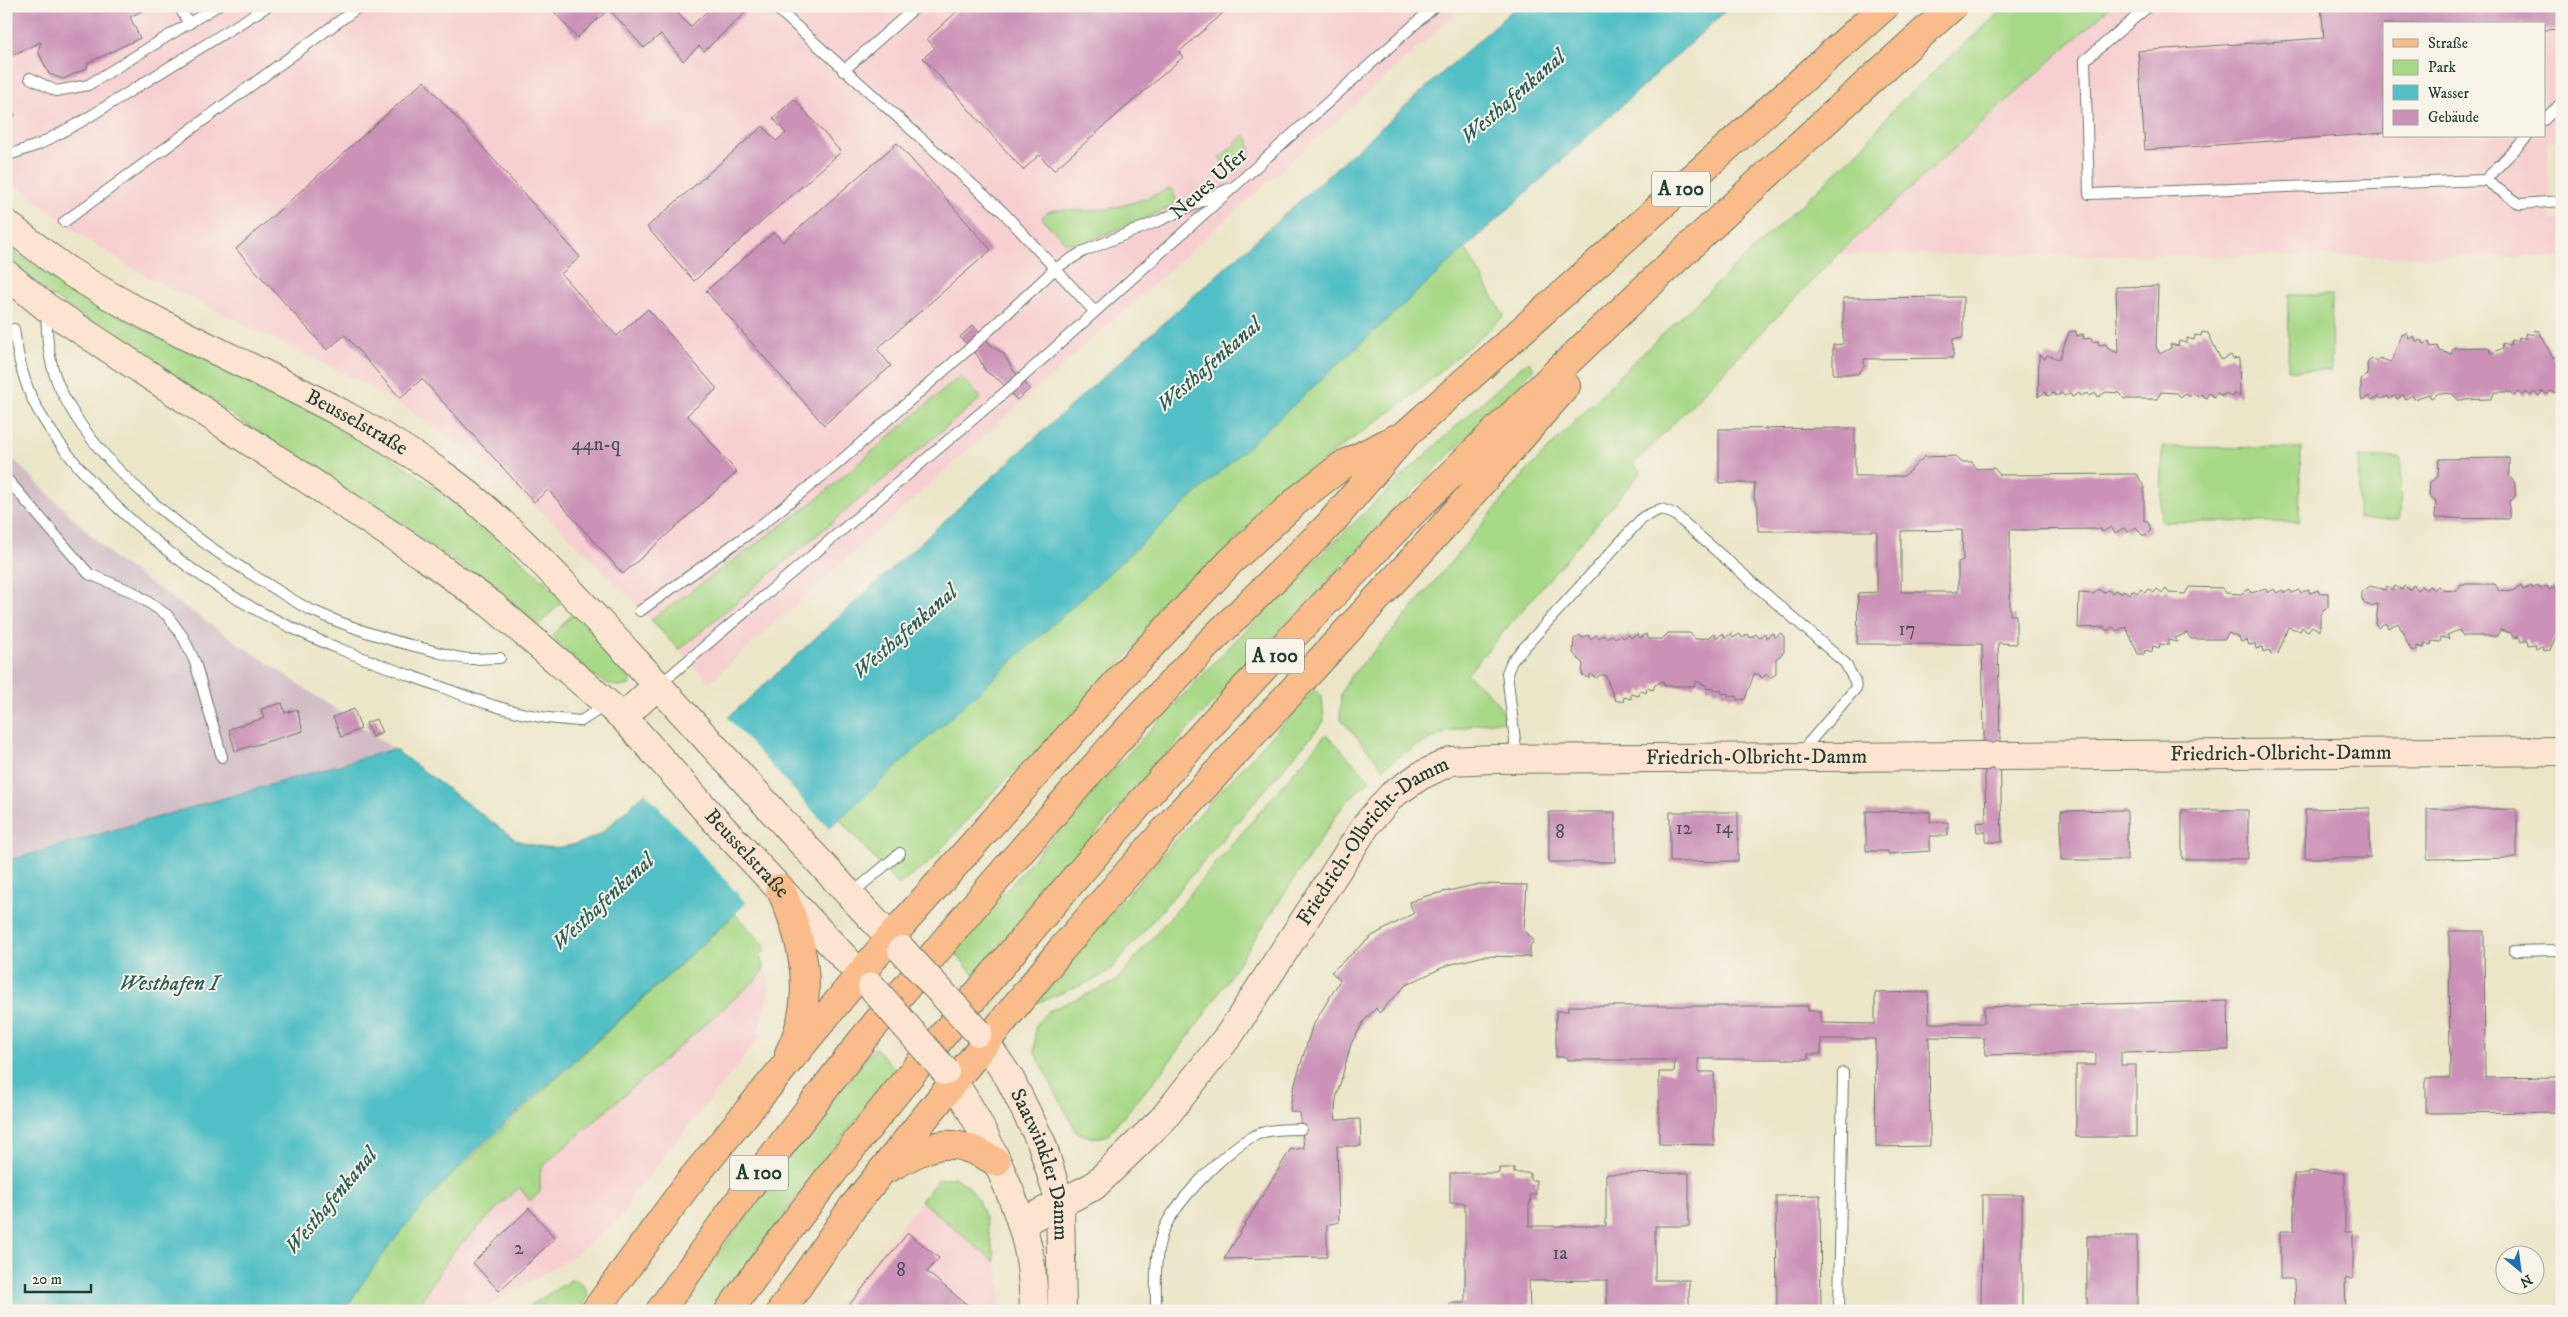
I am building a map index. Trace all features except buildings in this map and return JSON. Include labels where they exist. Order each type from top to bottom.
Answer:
[{"type":"main road","name":"A 100","points":[[660,1311],[793,1128],[863,1039],[978,900],[1115,743],[1208,646],[1329,525],[1407,433],[1885,6]]},
{"type":"main road","name":"A 100","points":[[730,1311],[799,1214],[904,1080],[1151,789],[1418,507],[1585,346],[1822,123],[1953,6]]},
{"type":"main road","name":"Beusselstraße","points":[[6,224],[65,269],[140,312],[320,401],[391,441],[448,480],[538,557],[658,685],[814,858],[896,944]]},
{"type":"main road","name":"Beusselstraße","points":[[6,274],[46,307],[412,548],[492,604],[615,710],[866,981],[949,1076]]},
{"type":"main road","points":[[781,1311],[812,1263],[949,1076],[1179,814],[1440,530],[1565,388],[1585,346]]},
{"type":"main road","points":[[595,1311],[669,1207],[776,1076],[866,981],[1082,720],[1232,561],[1301,497],[1343,465],[1407,433]]},
{"type":"main road","points":[[615,710],[658,685]]},
{"type":"main road","name":"Friedrich-Olbricht-Damm","points":[[1020,1223],[1094,1186],[1138,1146],[1195,1081],[1230,1034],[1367,824],[1392,795],[1420,776],[1451,761],[2562,751]]},
{"type":"main road","points":[[776,1076],[795,1042],[804,1001],[805,978],[800,941],[794,919],[780,888]]},
{"type":"main road","name":"Saatwinkler Damm","points":[[896,944],[982,1037],[1010,1078],[1042,1144],[1060,1203],[1062,1311]]},
{"type":"main road","name":"Saatwinkler Damm","points":[[949,1076],[996,1162],[1020,1223],[1029,1252],[1034,1311]]},
{"type":"main road","points":[[877,1175],[925,1148],[938,1145],[968,1147],[996,1162]]},
{"type":"lane","points":[[180,6],[189,24]]},
{"type":"lane","points":[[30,78],[56,91],[88,85],[217,6]]},
{"type":"lane","points":[[6,156],[40,144],[84,120],[268,6]]},
{"type":"lane","points":[[64,222],[360,6]]},
{"type":"lane","points":[[774,6],[843,71],[1003,212],[1094,311]]},
{"type":"lane","points":[[843,71],[917,6]]},
{"type":"lane","name":"Neues Ufer","points":[[658,685],[1008,390],[1435,6]]},
{"type":"lane","points":[[2149,6],[2085,60],[2089,194],[2486,180],[2520,204],[2562,201]]},
{"type":"lane","points":[[2546,118],[2562,102]]},
{"type":"lane","points":[[2486,180],[2526,138]]},
{"type":"lane","points":[[640,611],[760,525],[843,458],[970,348],[1056,268],[1084,251],[1161,220],[1238,184]]},
{"type":"lane","points":[[46,307],[48,351],[58,384],[75,415],[96,443],[127,477],[155,504],[188,531],[229,562],[309,609],[350,626],[410,646],[468,659],[500,658]]},
{"type":"lane","points":[[14,329],[17,353],[25,381],[39,411],[59,441],[108,497],[149,535],[225,592],[276,621],[349,654],[488,703],[534,716],[581,722],[615,710]]},
{"type":"lane","points":[[6,478],[89,574],[133,592],[167,615],[183,637],[195,662],[222,757]]},
{"type":"lane","points":[[1517,759],[1507,673],[1512,661],[1644,517],[1661,509],[1674,514],[1846,663],[1855,681],[1856,688],[1796,757]]},
{"type":"lane","points":[[849,895],[900,853]]},
{"type":"lane","points":[[2514,951],[2562,950]]},
{"type":"lane","points":[[1839,1311],[1844,1073]]},
{"type":"lane","points":[[1156,1311],[1156,1268],[1162,1233],[1187,1194],[1220,1160],[1256,1135],[1284,1129],[1301,1129]]},
{"type":"shaded area","points":[[6,6],[1465,6],[709,682],[632,600],[556,524],[488,467],[411,411],[369,386],[144,275],[84,238],[6,177]]},
{"type":"shaded area","points":[[2111,6],[2562,6],[2562,140],[2547,141],[2551,220],[2562,220],[2562,257],[1838,254]]},
{"type":"shaded area","name":"Westhafen I","points":[[6,452],[116,560],[394,749],[516,840],[91,1311],[6,1311]]},
{"type":"shaded area","points":[[764,969],[770,975],[768,998],[758,1032],[762,1035],[633,1195],[619,1221],[573,1256],[480,1311],[414,1311],[452,1253],[519,1187],[530,1201],[540,1192],[540,1172],[543,1166],[758,978]]},
{"type":"shaded area","points":[[954,1177],[967,1186],[978,1200],[992,1241],[1000,1281],[1001,1311],[833,1311],[938,1180]]},
{"type":"green space","points":[[2007,6],[2111,6],[1838,254],[1633,465],[1641,472],[1467,674],[1500,707],[1505,721],[1472,725],[1441,735],[1396,758],[1383,768],[1340,718],[1341,694],[1349,678],[1399,624],[1526,472],[1632,363],[1863,147],[1895,107]]},
{"type":"green space","points":[[1245,135],[1249,140],[1250,151],[1244,159],[1230,169],[1220,158]]},
{"type":"green space","points":[[1172,189],[1176,200],[1167,209],[1084,243],[1066,243],[1043,220],[1043,216],[1051,211],[1092,211],[1114,207],[1136,202]]},
{"type":"green space","points":[[6,246],[45,273],[126,320],[295,402],[368,442],[427,482],[455,504],[564,599],[539,625],[456,562],[52,296],[6,260]]},
{"type":"green space","points":[[1465,248],[1504,316],[1413,395],[1333,453],[1295,484],[1240,535],[1057,731],[985,800],[928,864],[898,885],[840,818]]},
{"type":"green space","points":[[2289,295],[2332,295],[2331,371],[2288,370]]},
{"type":"green space","points":[[1528,361],[1534,369],[1389,516],[1247,666],[1108,818],[974,975],[954,951],[1090,796],[1159,720],[1303,573],[1452,430]]},
{"type":"green space","points":[[960,376],[981,398],[679,650],[651,620],[811,504]]},
{"type":"green space","points":[[2162,447],[2301,448],[2299,522],[2161,522]]},
{"type":"green space","points":[[2359,457],[2401,458],[2400,519],[2358,519]]},
{"type":"green space","points":[[574,612],[630,675],[630,685],[609,684],[598,678],[577,661],[552,636]]},
{"type":"green space","points":[[1314,690],[1322,696],[1324,721],[1112,968],[1098,978],[1037,1003],[1035,1000],[1168,848]]},
{"type":"green space","points":[[1326,734],[1370,780],[1344,804],[1200,1021],[1164,1069],[1108,1135],[1092,1137],[1076,1131],[1035,1053],[1035,1028],[1040,1020],[1048,1011],[1115,982]]},
{"type":"green space","points":[[735,914],[764,945],[765,950],[760,956],[764,969],[758,978],[543,1166],[540,1172],[540,1192],[530,1201],[519,1187],[452,1253],[414,1311],[344,1311],[385,1249],[441,1185]]},
{"type":"green space","points":[[875,1047],[896,1070],[816,1171],[712,1311],[677,1311],[788,1158]]},
{"type":"green space","points":[[954,1177],[967,1185],[978,1201],[986,1221],[995,1262],[921,1201],[938,1180]]},
{"type":"green space","points":[[573,1279],[583,1284],[588,1294],[579,1311],[521,1311]]},
{"type":"water","name":"Westhafenkanal","points":[[1517,6],[1731,6],[474,1152],[404,1228],[373,1268],[344,1311],[13,1311],[6,1289],[6,861],[394,749],[516,840],[539,846],[558,847],[577,844],[599,835],[1054,421]]},
{"type":"pier","points":[[726,716],[830,830],[737,915],[735,914],[746,903],[645,792],[639,795]]}]
